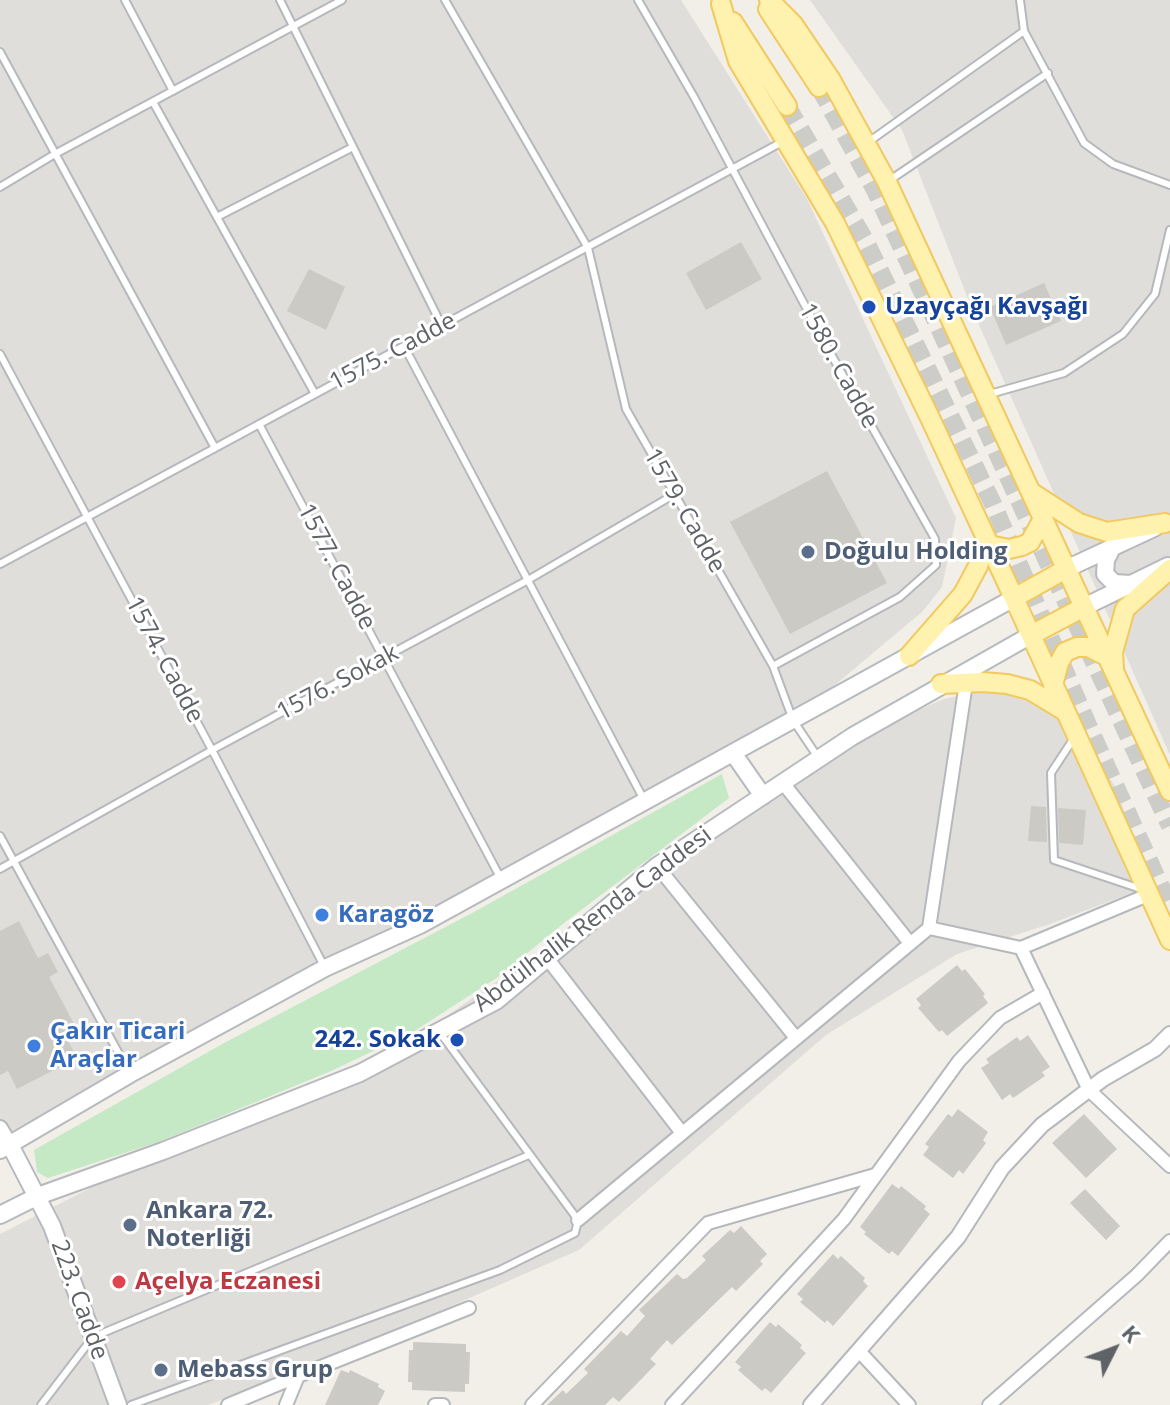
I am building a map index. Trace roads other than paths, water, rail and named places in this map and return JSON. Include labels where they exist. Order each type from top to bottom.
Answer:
[{"type":"main road","points":[[766,0],[819,87]]},
{"type":"main road","points":[[766,0],[793,24],[831,80],[887,182],[1170,791]]},
{"type":"main road","points":[[720,2],[787,106]]},
{"type":"main road","points":[[720,2],[738,61],[835,223],[1014,598],[1170,940]]},
{"type":"main road","points":[[1030,491],[1079,523],[1107,532],[1167,522]]},
{"type":"main road","points":[[987,542],[1009,549],[1022,546],[1030,542],[1043,519]]},
{"type":"main road","points":[[5,1147],[130,1074],[325,968],[420,925],[1066,569],[1167,522]]},
{"type":"main road","points":[[909,656],[963,594],[987,542]]},
{"type":"main road","points":[[1112,548],[1106,560],[1105,574],[1114,583],[1131,584]]},
{"type":"main road","points":[[1031,635],[1170,567]]},
{"type":"main road","points":[[1114,676],[1113,652],[1125,609],[1170,567]]},
{"type":"main road","name":"Abdülhalik Renda Caddesi","points":[[0,1215],[38,1196],[163,1151],[360,1073],[496,1001],[657,866],[819,758],[941,684],[1031,635]]},
{"type":"main road","points":[[1053,685],[1065,652],[1088,647],[1106,656]]},
{"type":"main road","points":[[941,684],[1007,684],[1050,699],[1066,712]]},
{"type":"main road","points":[[733,753],[763,796]]},
{"type":"main road","name":"223. Cadde","points":[[5,1147],[38,1196],[52,1226],[118,1405]]},
{"type":"street","points":[[578,1220],[929,928],[966,683]]},
{"type":"street","points":[[783,783],[909,942]]},
{"type":"street","points":[[657,866],[796,1038]]},
{"type":"street","points":[[929,928],[1021,948],[1149,893]]},
{"type":"street","points":[[1021,948],[1089,1090],[1170,1166]]},
{"type":"street","points":[[547,958],[682,1133]]},
{"type":"street","points":[[672,1405],[844,1219],[959,1061],[1000,1018],[1043,993]]},
{"type":"street","points":[[811,1405],[958,1237],[1002,1168],[1042,1125],[1089,1090],[1163,1048],[1170,1034]]},
{"type":"street","points":[[0,1128],[5,1147]]},
{"type":"street","points":[[532,1405],[708,1223],[875,1175]]},
{"type":"street","points":[[989,1405],[1137,1275],[1170,1241]]},
{"type":"street","points":[[228,1405],[469,1308]]},
{"type":"street","points":[[860,1352],[909,1405]]},
{"type":"street","points":[[286,1405],[298,1376]]},
{"type":"street","points":[[435,1405],[443,1405]]},
{"type":"lane","points":[[125,0],[173,91]]},
{"type":"lane","points":[[280,0],[442,326]]},
{"type":"lane","points":[[0,187],[55,154],[342,0]]},
{"type":"lane","name":"1579. Cadde","points":[[445,0],[588,248],[626,409],[773,666],[793,720],[819,758]]},
{"type":"lane","name":"1580. Cadde","points":[[638,0],[935,539],[936,565],[900,597],[773,666]]},
{"type":"lane","points":[[1020,0],[1024,31],[1084,143],[1113,164],[1170,185]]},
{"type":"lane","points":[[865,144],[1024,31]]},
{"type":"lane","points":[[0,52],[215,448]]},
{"type":"lane","points":[[887,182],[1048,73]]},
{"type":"lane","points":[[153,102],[315,394]]},
{"type":"lane","name":"1575. Cadde","points":[[0,564],[785,140]]},
{"type":"lane","points":[[217,217],[353,147]]},
{"type":"lane","points":[[986,395],[1064,373],[1123,334],[1155,294],[1170,230]]},
{"type":"lane","points":[[404,346],[645,801]]},
{"type":"lane","name":"1574. Cadde","points":[[0,354],[325,968]]},
{"type":"lane","name":"1577. Cadde","points":[[259,424],[502,880]]},
{"type":"lane","name":"1576. Sokak","points":[[0,869],[212,750],[528,580],[675,494]]},
{"type":"lane","points":[[1076,735],[1051,773],[1054,860],[1149,893]]},
{"type":"lane","points":[[0,836],[130,1074]]},
{"type":"lane","points":[[131,1405],[500,1270],[575,1233],[578,1220],[439,1031]]},
{"type":"lane","points":[[41,1405],[93,1337],[529,1155]]},
{"type":"tunnel","points":[[819,87],[875,190],[1170,826]]},
{"type":"tunnel","points":[[787,106],[865,240],[993,504],[1170,907]]},
{"type":"place","name":"Uzayçağı Kavşağı","points":[[869,307]]},
{"type":"place","name":"Doğulu Holding","points":[[808,552]]},
{"type":"place","name":"Karagöz","points":[[322,915]]},
{"type":"place","name":"242. Sokak","points":[[457,1040]]},
{"type":"place","name":"Çakır Ticari Araçlar","points":[[34,1046]]},
{"type":"place","name":"Ankara 72. Noterliği","points":[[130,1225]]},
{"type":"place","name":"Açelya Eczanesi","points":[[119,1282]]},
{"type":"place","name":"Mebass Grup","points":[[161,1370]]}]
